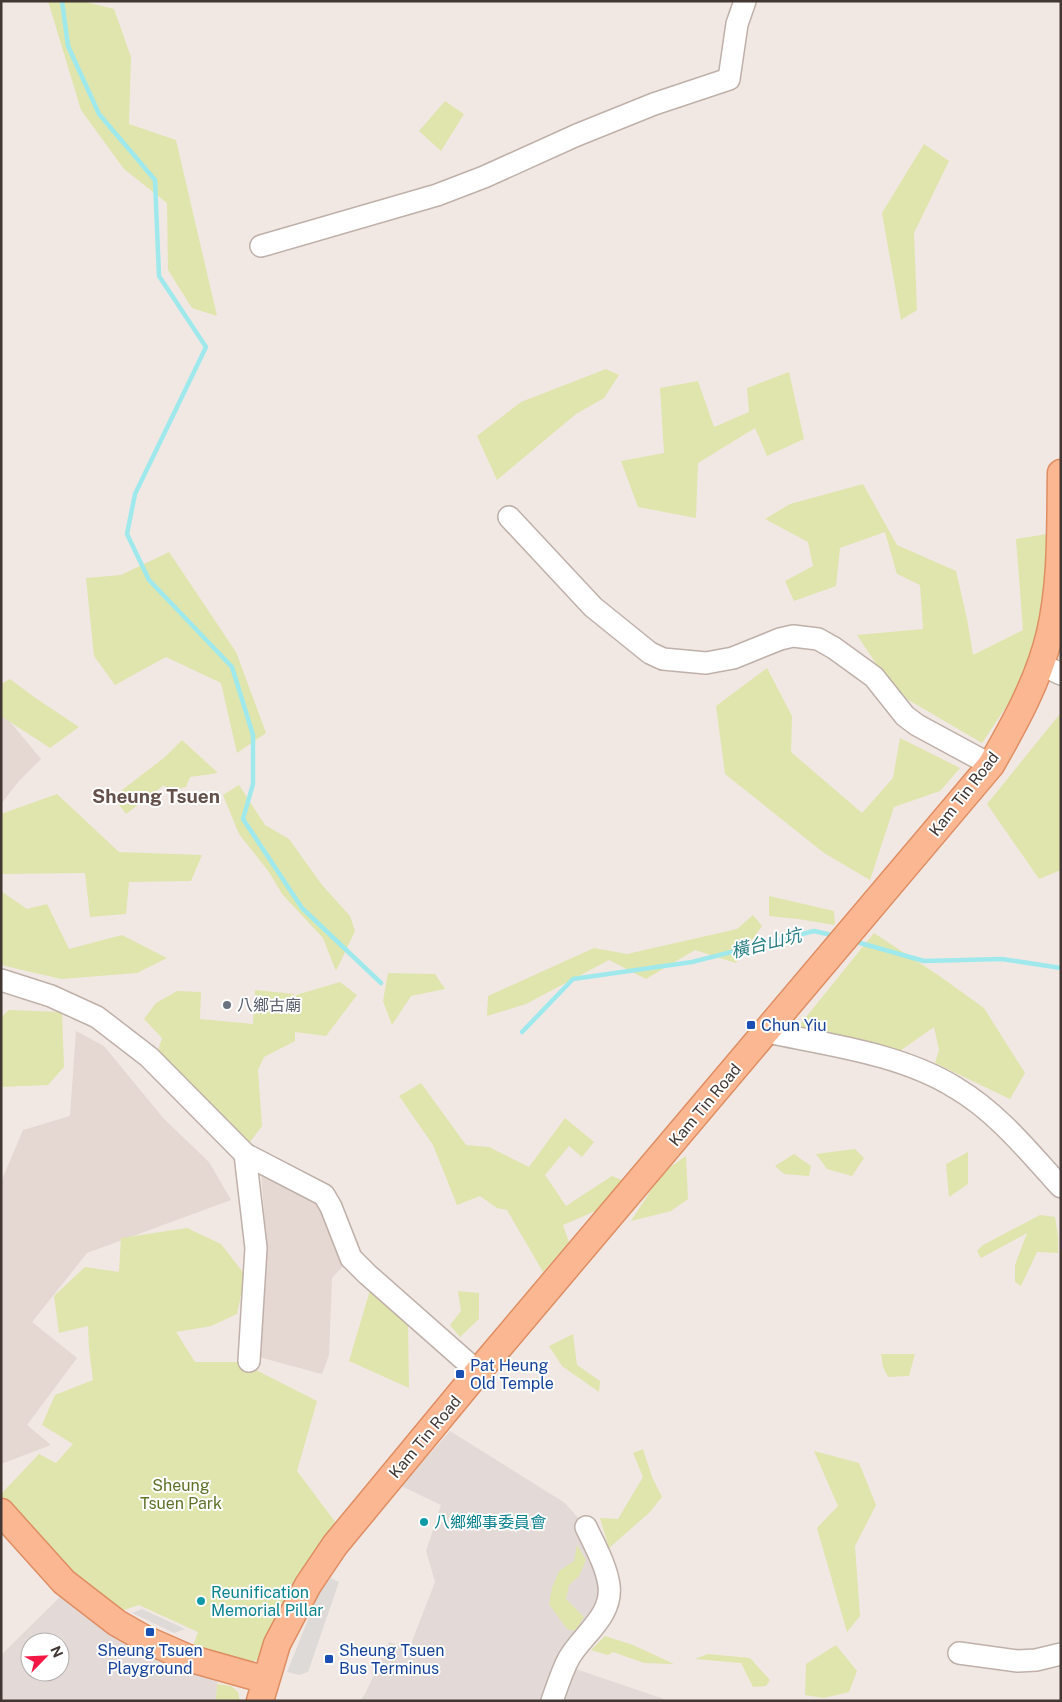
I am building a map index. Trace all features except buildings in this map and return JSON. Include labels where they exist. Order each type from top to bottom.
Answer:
[{"type":"main road","name":"Kam Tin Road","points":[[263,1690],[280,1638],[308,1585],[336,1545],[478,1372],[991,765],[1017,719],[1051,669],[1050,633],[1058,586],[1061,473]]},
{"type":"main road","points":[[1,1512],[64,1582],[117,1623],[147,1640],[263,1690]]},
{"type":"street","points":[[261,246],[438,195],[484,177],[577,134],[637,110],[730,79],[737,24],[745,1]]},
{"type":"street","points":[[509,517],[593,607],[650,653],[663,658],[706,663],[720,662],[780,639],[793,636],[818,640],[834,648],[874,677],[905,716],[917,725],[991,765]]},
{"type":"street","points":[[1,980],[51,996],[97,1017],[149,1057],[245,1154],[324,1195],[331,1207],[351,1258],[478,1372]]},
{"type":"street","points":[[767,1032],[857,1051],[903,1064],[956,1087],[979,1103],[1012,1132],[1061,1186]]},
{"type":"street","points":[[245,1154],[256,1248],[248,1361]]},
{"type":"street","points":[[552,1701],[569,1658],[602,1616],[607,1602],[609,1587],[606,1574],[586,1527]]},
{"type":"street","points":[[959,1653],[1018,1661],[1036,1660],[1061,1654]]},
{"type":"shaded area","points":[[1,717],[6,717],[41,759],[19,781],[1,804]]},
{"type":"shaded area","points":[[76,1031],[104,1046],[164,1119],[209,1162],[231,1200],[87,1253],[32,1322],[77,1358],[27,1425],[51,1445],[1,1464],[1,1182],[23,1130],[70,1116]]},
{"type":"shaded area","points":[[261,1173],[317,1195],[345,1264],[332,1278],[329,1355],[322,1374],[255,1356],[266,1237]]},
{"type":"shaded area","points":[[450,1431],[565,1503],[579,1519],[604,1582],[601,1605],[547,1701],[360,1701],[389,1642],[409,1649],[435,1582],[426,1551],[441,1505],[401,1486]]},
{"type":"shaded area","points":[[331,1578],[339,1582],[308,1672],[299,1675],[287,1672],[319,1592]]},
{"type":"shaded area","points":[[64,1593],[218,1671],[216,1701],[1,1701],[1,1655],[20,1636],[20,1682],[70,1682],[70,1632],[24,1632]]},
{"type":"shaded area","points":[[142,1609],[185,1629],[174,1633],[132,1613]]},
{"type":"shaded area","points":[[570,1667],[664,1699],[663,1701],[556,1701]]},
{"type":"green space","points":[[48,1],[82,1],[114,9],[131,57],[129,124],[176,140],[217,316],[192,308],[168,270],[167,203],[124,169],[81,110]]},
{"type":"green space","points":[[445,101],[464,114],[441,151],[419,131]]},
{"type":"green space","points":[[924,144],[949,161],[914,233],[917,310],[901,320],[882,213]]},
{"type":"green space","points":[[606,369],[619,375],[604,398],[576,414],[497,480],[477,436],[521,402]]},
{"type":"green space","points":[[789,372],[804,439],[767,456],[755,428],[698,463],[696,518],[638,507],[621,461],[664,453],[660,388],[698,381],[714,427],[749,412],[747,388]]},
{"type":"green space","points":[[863,484],[897,545],[956,571],[973,655],[1023,630],[1016,539],[1047,534],[1060,593],[1032,668],[982,743],[895,692],[857,635],[923,629],[920,585],[897,574],[885,532],[840,548],[836,586],[794,601],[785,581],[813,566],[808,542],[765,519],[790,504]]},
{"type":"green space","points":[[169,552],[236,652],[266,733],[237,753],[221,683],[166,657],[115,685],[94,656],[86,578],[121,575]]},
{"type":"green space","points":[[767,668],[792,716],[791,752],[862,813],[893,778],[900,738],[960,768],[940,791],[894,807],[870,880],[824,853],[725,774],[716,706]]},
{"type":"green space","points":[[10,679],[79,727],[50,748],[1,716],[1,684]]},
{"type":"green space","points":[[1059,715],[1061,717],[1061,870],[1039,879],[987,804]]},
{"type":"green space","points":[[182,740],[218,773],[190,777],[186,787],[167,791],[164,785],[126,814],[113,797],[165,757]]},
{"type":"green space","points":[[239,785],[265,825],[289,839],[322,885],[350,916],[355,931],[336,971],[323,938],[282,894],[269,872],[239,834],[223,795]]},
{"type":"green space","points":[[57,794],[119,852],[202,855],[191,881],[129,882],[126,914],[90,917],[85,873],[1,874],[1,814]]},
{"type":"green space","points":[[1,891],[27,909],[47,904],[69,949],[122,935],[167,958],[137,973],[61,979],[1,965]]},
{"type":"green space","points":[[769,896],[834,911],[835,925],[769,916]]},
{"type":"green space","points":[[753,915],[762,926],[736,963],[695,950],[646,979],[609,960],[526,1004],[487,1016],[488,996],[594,948],[627,954],[737,929]]},
{"type":"green space","points":[[874,933],[984,1008],[1025,1073],[1010,1099],[935,1063],[939,1050],[934,1027],[897,1053],[798,1027]]},
{"type":"green space","points":[[388,973],[435,974],[445,989],[411,996],[392,1025],[383,1001]]},
{"type":"green space","points":[[340,982],[357,995],[326,1036],[295,1032],[295,1041],[264,1057],[258,1070],[262,1126],[247,1146],[157,1054],[162,1038],[144,1019],[156,1003],[177,991],[201,992],[200,1019],[253,1024],[255,990],[294,994],[295,1019],[296,995]]},
{"type":"green space","points":[[9,1010],[62,1012],[64,1067],[48,1085],[1,1087],[1,1017]]},
{"type":"green space","points":[[421,1083],[466,1145],[489,1147],[529,1167],[565,1118],[594,1142],[582,1157],[569,1146],[545,1175],[566,1206],[612,1176],[626,1182],[600,1209],[563,1225],[569,1242],[543,1272],[507,1210],[497,1208],[480,1196],[457,1205],[433,1145],[399,1096]]},
{"type":"green space","points":[[855,1149],[864,1158],[852,1176],[827,1169],[816,1154]]},
{"type":"green space","points":[[968,1152],[968,1184],[949,1197],[946,1164]]},
{"type":"green space","points":[[794,1154],[811,1166],[809,1176],[784,1174],[775,1166]]},
{"type":"green space","points":[[686,1156],[688,1199],[671,1211],[631,1221],[663,1172]]},
{"type":"green space","points":[[1040,1215],[1055,1217],[1058,1253],[1037,1252],[1021,1286],[1015,1282],[1015,1265],[1027,1233],[981,1258],[977,1251],[983,1245]]},
{"type":"green space","name":"Sheung Tsuen Park","points":[[187,1228],[221,1244],[245,1275],[237,1314],[211,1326],[176,1332],[195,1362],[240,1362],[317,1401],[297,1471],[336,1523],[297,1576],[303,1588],[260,1660],[240,1662],[192,1649],[198,1632],[139,1605],[121,1611],[94,1595],[1,1499],[1,1494],[39,1454],[56,1463],[73,1444],[42,1425],[55,1395],[93,1380],[88,1326],[59,1333],[54,1296],[85,1267],[119,1272],[121,1238]]},
{"type":"green space","points":[[371,1287],[408,1320],[409,1388],[349,1361]]},
{"type":"green space","points":[[458,1291],[479,1293],[479,1319],[460,1337],[450,1325],[461,1311]]},
{"type":"green space","points":[[573,1334],[577,1365],[600,1381],[599,1392],[562,1366],[549,1346]]},
{"type":"green space","points":[[881,1354],[915,1354],[909,1376],[888,1377],[883,1367]]},
{"type":"green space","points":[[643,1449],[652,1477],[662,1497],[649,1513],[609,1548],[600,1518],[618,1519],[643,1477],[633,1453]]},
{"type":"green space","points":[[814,1451],[859,1463],[876,1505],[855,1546],[860,1616],[847,1632],[817,1528],[838,1506]]},
{"type":"green space","points":[[577,1545],[586,1560],[579,1576],[569,1585],[566,1599],[584,1617],[575,1631],[567,1629],[549,1604],[552,1588],[559,1571],[574,1561]]},
{"type":"green space","points":[[605,1636],[633,1645],[674,1664],[644,1663],[613,1652],[608,1655],[591,1650]]},
{"type":"green space","points":[[836,1645],[857,1671],[849,1692],[824,1698],[805,1695],[806,1664]]},
{"type":"green space","points":[[708,1654],[750,1658],[770,1680],[766,1686],[753,1687],[741,1663],[695,1659]]},
{"type":"green space","points":[[217,1684],[231,1686],[238,1692],[240,1701],[216,1701]]},
{"type":"waterway","points":[[62,1],[68,46],[99,114],[155,180],[159,276],[206,347],[135,494],[127,534],[149,580],[232,667],[253,735],[253,784],[243,819],[302,908],[381,983]]},
{"type":"waterway","name":"橫台山坑","points":[[522,1032],[573,979],[692,962],[814,931],[836,936]]},
{"type":"waterway","name":"橫台山坑","points":[[853,941],[924,961],[1002,959],[1061,968]]},
{"type":"place","name":"八鄉古廟","points":[[227,1005]]},
{"type":"place","name":"Chun Yiu","points":[[751,1025]]},
{"type":"place","name":"Pat Heung Old Temple","points":[[460,1374]]},
{"type":"place","name":"八鄉鄉事委員會","points":[[424,1522]]},
{"type":"place","name":"Reunification Memorial Pillar","points":[[201,1601]]},
{"type":"place","name":"Sheung Tsuen Playground","points":[[150,1632]]},
{"type":"place","name":"Sheung Tsuen Bus Terminus","points":[[329,1659]]},
{"type":"district","name":"Sheung Tsuen","points":[[156,796]]}]
